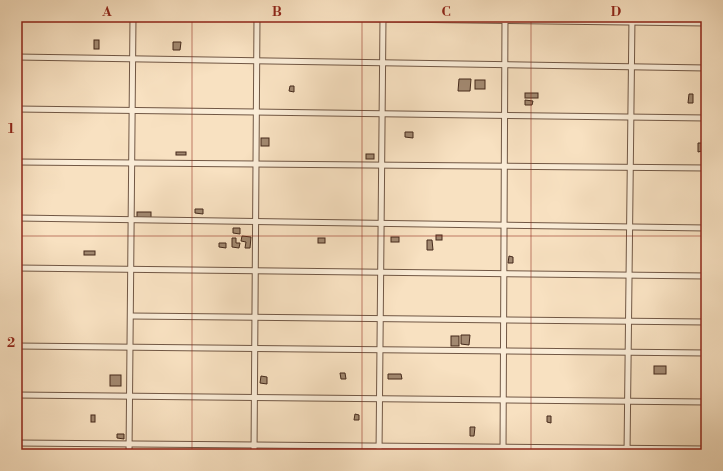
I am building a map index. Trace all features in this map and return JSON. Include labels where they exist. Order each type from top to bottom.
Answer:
[{"type":"street","points":[[129,454],[133,17]]},
{"type":"street","points":[[229,17],[632,20],[706,23]]},
{"type":"street","points":[[254,454],[257,17]]},
{"type":"street","points":[[379,454],[383,18]]},
{"type":"street","points":[[503,454],[505,19]]},
{"type":"street","points":[[627,451],[632,20]]},
{"type":"street","points":[[17,57],[706,68]]},
{"type":"street","points":[[17,109],[706,118]]},
{"type":"street","points":[[17,162],[706,168]]},
{"type":"street","points":[[17,218],[706,228]]},
{"type":"street","points":[[17,268],[706,276]]},
{"type":"street","points":[[131,316],[706,322]]},
{"type":"street","points":[[17,346],[706,353]]},
{"type":"street","points":[[17,395],[706,402]]},
{"type":"street","points":[[17,443],[503,447],[627,451],[706,449]]},
{"type":"building","points":[[94,40],[99,40],[99,49],[94,49]]},
{"type":"building","points":[[173,42],[181,42],[180,50],[173,50]]},
{"type":"building","points":[[459,79],[471,79],[470,91],[458,91]]},
{"type":"building","points":[[475,80],[485,80],[485,89],[475,89]]},
{"type":"building","points":[[290,86],[294,86],[294,92],[289,91]]},
{"type":"building","points":[[525,93],[538,93],[538,98],[525,98]]},
{"type":"building","points":[[689,94],[693,94],[693,103],[688,103]]},
{"type":"building","points":[[525,100],[533,101],[532,105],[525,105]]},
{"type":"building","points":[[405,132],[413,132],[413,138],[405,137]]},
{"type":"building","points":[[261,138],[269,138],[269,146],[261,146]]},
{"type":"building","points":[[698,143],[706,143],[706,147],[702,147],[702,151],[698,152]]},
{"type":"building","points":[[176,152],[186,152],[186,155],[176,155]]},
{"type":"building","points":[[366,154],[374,154],[374,159],[366,159]]},
{"type":"building","points":[[195,209],[203,209],[203,214],[195,213]]},
{"type":"building","points":[[137,212],[151,212],[151,218],[137,218]]},
{"type":"building","points":[[233,228],[240,228],[240,234],[233,233]]},
{"type":"building","points":[[436,235],[442,235],[442,240],[436,240]]},
{"type":"building","points":[[242,236],[251,237],[250,248],[245,248],[246,242],[241,241]]},
{"type":"building","points":[[391,237],[399,237],[399,242],[391,242]]},
{"type":"building","points":[[232,238],[236,238],[236,243],[240,243],[239,248],[232,247]]},
{"type":"building","points":[[318,238],[325,238],[325,243],[318,243]]},
{"type":"building","points":[[427,240],[432,240],[433,250],[427,250]]},
{"type":"building","points":[[219,243],[226,243],[226,248],[219,247]]},
{"type":"building","points":[[84,251],[95,251],[95,255],[84,255]]},
{"type":"building","points":[[509,256],[513,257],[513,263],[508,263]]},
{"type":"building","points":[[461,335],[470,335],[469,345],[461,344]]},
{"type":"building","points":[[451,336],[459,336],[459,346],[451,346]]},
{"type":"building","points":[[654,366],[666,366],[666,374],[654,374]]},
{"type":"building","points":[[340,373],[345,373],[346,379],[341,379]]},
{"type":"building","points":[[388,374],[401,374],[402,379],[388,379]]},
{"type":"building","points":[[110,375],[121,375],[121,386],[110,386]]},
{"type":"building","points":[[261,376],[267,377],[267,384],[260,383]]},
{"type":"building","points":[[355,414],[359,415],[359,420],[354,420]]},
{"type":"building","points":[[91,415],[95,415],[95,422],[91,422]]},
{"type":"building","points":[[547,416],[551,416],[551,423],[547,422]]},
{"type":"building","points":[[470,427],[475,427],[474,436],[470,436]]},
{"type":"building","points":[[117,434],[124,434],[124,439],[117,438]]}]
